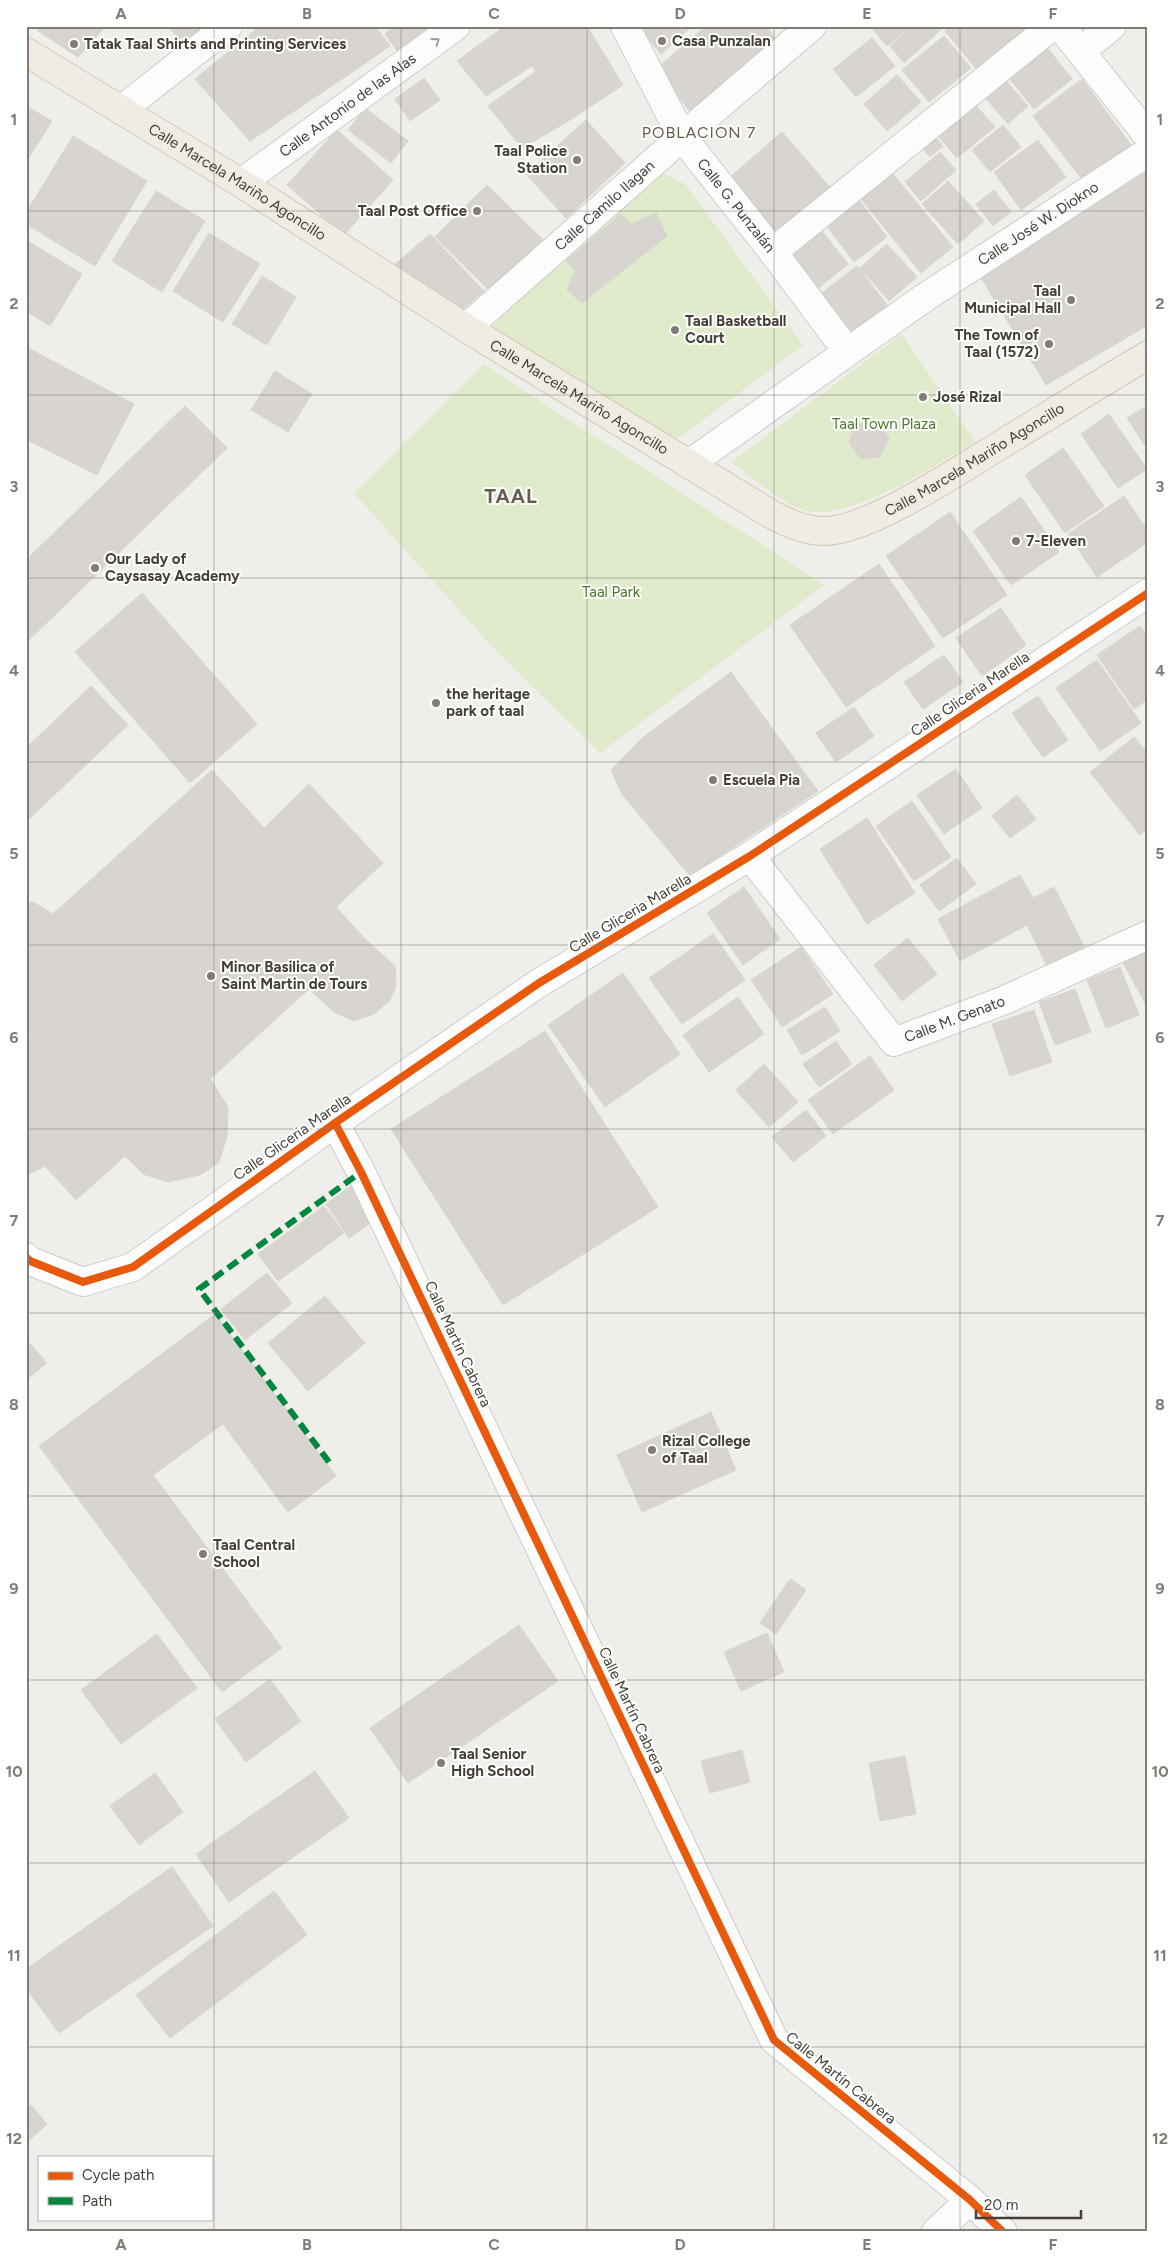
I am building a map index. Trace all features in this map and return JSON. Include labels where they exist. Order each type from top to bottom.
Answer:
[{"type":"main road","name":"Calle Marcela Mariño Agoncillo","points":[[26,52],[241,183],[466,328],[769,513],[798,528],[824,531],[852,526],[883,513],[966,466],[1148,355]]},
{"type":"street","points":[[121,110],[228,26]]},
{"type":"street","name":"Calle Antonio de las Alas","points":[[241,183],[456,26]]},
{"type":"street","name":"Calle G. Punzalán","points":[[625,26],[682,137],[773,252],[847,352]]},
{"type":"street","name":"Calle Camilo Ilagan","points":[[466,328],[682,137],[812,26]]},
{"type":"street","points":[[773,252],[1052,26]]},
{"type":"street","points":[[1060,26],[1148,136]]},
{"type":"street","points":[[1081,51],[1112,26]]},
{"type":"street","name":"Calle José W. Diokno","points":[[689,464],[927,296],[1148,152]]},
{"type":"street","name":"Calle Gliceria Marella","points":[[26,1257],[30,1261],[83,1282],[133,1267],[335,1123],[539,983],[750,856],[1148,592]]},
{"type":"street","name":"Calle M. Genato","points":[[750,856],[894,1042],[1005,1000],[1148,935]]},
{"type":"street","name":"Calle Martín Cabrera","points":[[335,1123],[361,1172],[774,2040],[970,2200],[1003,2232]]},
{"type":"street","points":[[936,2232],[970,2200]]},
{"type":"green space","points":[[663,174],[685,184],[803,345],[676,440],[486,324]]},
{"type":"green space","name":"Taal Town Plaza","points":[[902,334],[975,442],[916,477],[867,500],[844,508],[822,512],[804,510],[784,501],[731,462]]},
{"type":"green space","name":"Taal Park","points":[[483,364],[824,585],[600,753],[487,641],[354,493]]},
{"type":"building","name":"Tatak Taal Shirts and Printing Services","points":[[40,26],[106,26],[78,57],[38,31]]},
{"type":"building","points":[[167,26],[212,26],[189,48]]},
{"type":"building","points":[[260,26],[310,26],[348,75],[250,141],[195,79]]},
{"type":"building","points":[[318,26],[375,26],[390,46],[348,75],[313,30]]},
{"type":"building","points":[[395,26],[436,26],[398,52],[385,34]]},
{"type":"building","points":[[505,26],[581,26],[526,56],[532,66],[486,96],[457,61]]},
{"type":"building","points":[[581,26],[587,26],[623,85],[567,122],[526,56]]},
{"type":"building","name":"Casa Punzalan","points":[[638,26],[692,26],[661,54]]},
{"type":"building","points":[[706,26],[765,26],[781,45],[696,118],[655,70]]},
{"type":"building","points":[[870,26],[912,26],[887,46]]},
{"type":"building","points":[[913,26],[945,26],[904,63],[890,46]]},
{"type":"building","points":[[951,26],[1028,26],[1032,31],[979,72],[945,31]]},
{"type":"building","points":[[944,36],[971,68],[929,102],[902,70]]},
{"type":"building","points":[[872,38],[895,66],[856,97],[833,69]]},
{"type":"building","points":[[1042,41],[1072,79],[1034,109],[1003,71]]},
{"type":"building","points":[[535,72],[567,122],[522,148],[488,106]]},
{"type":"building","points":[[897,75],[921,102],[887,131],[864,104]]},
{"type":"building","points":[[1001,75],[1028,106],[1008,124],[981,93]]},
{"type":"building","points":[[424,78],[440,100],[410,121],[395,99]]},
{"type":"building","points":[[1082,79],[1132,146],[1084,182],[1033,116]]},
{"type":"building","points":[[971,100],[995,127],[957,158],[934,131]]},
{"type":"building","points":[[26,106],[52,121],[26,162]]},
{"type":"building","points":[[365,108],[408,141],[391,163],[348,130]]},
{"type":"building","points":[[586,120],[625,163],[566,218],[526,174]]},
{"type":"building","points":[[1003,125],[1021,147],[990,172],[972,150]]},
{"type":"building","points":[[337,130],[393,180],[344,235],[287,185]]},
{"type":"building","points":[[929,130],[943,146],[930,157],[916,141]]},
{"type":"building","points":[[782,132],[836,194],[783,240],[729,178]]},
{"type":"building","points":[[73,136],[147,181],[95,266],[26,224],[26,213]]},
{"type":"building","points":[[1038,140],[1066,177],[1021,210],[994,172]]},
{"type":"building","points":[[940,152],[956,170],[921,201],[905,182]]},
{"type":"building","points":[[888,168],[953,247],[921,273],[857,194]]},
{"type":"building","name":"Taal Municipal Hall","points":[[1145,173],[1148,177],[1148,325],[1046,385],[980,276]]},
{"type":"building","points":[[948,181],[984,221],[958,244],[922,204]]},
{"type":"building","points":[[487,185],[543,240],[491,292],[435,237]]},
{"type":"building","points":[[994,190],[1011,212],[993,226],[976,204]]},
{"type":"building","points":[[156,191],[205,221],[162,292],[112,261]]},
{"type":"building","points":[[856,196],[887,237],[854,262],[823,221]]},
{"type":"building","points":[[656,213],[667,236],[582,303],[567,290],[575,271],[566,261],[621,214],[631,224]]},
{"type":"building","points":[[818,226],[848,264],[815,291],[785,252]]},
{"type":"building","points":[[209,233],[260,264],[223,322],[173,291]]},
{"type":"building","points":[[430,234],[484,291],[462,310],[394,265]]},
{"type":"building","points":[[26,240],[82,274],[50,326],[26,311]]},
{"type":"building","points":[[887,244],[917,277],[889,301],[860,268]]},
{"type":"building","points":[[857,266],[888,306],[845,338],[815,298]]},
{"type":"building","points":[[262,276],[296,297],[267,345],[232,324]]},
{"type":"building","points":[[26,347],[134,404],[97,475],[26,439]]},
{"type":"building","points":[[275,371],[312,394],[288,432],[251,410]]},
{"type":"building","points":[[1148,405],[1148,450],[1127,418]]},
{"type":"building","points":[[185,406],[227,448],[26,643],[26,560]]},
{"type":"building","points":[[1109,414],[1147,469],[1118,488],[1081,434]]},
{"type":"building","points":[[877,422],[889,438],[880,457],[861,459],[849,443],[857,424]]},
{"type":"building","points":[[1063,448],[1104,506],[1065,533],[1025,475]]},
{"type":"building","points":[[1124,496],[1148,531],[1148,542],[1097,577],[1068,534]]},
{"type":"building","name":"7-Eleven","points":[[1021,497],[1059,552],[1011,585],[973,531]]},
{"type":"building","points":[[950,512],[1007,595],[943,638],[886,556]]},
{"type":"building","points":[[879,564],[935,646],[846,707],[790,625]]},
{"type":"building","points":[[142,593],[257,724],[190,783],[75,652]]},
{"type":"building","points":[[1001,608],[1026,645],[982,676],[956,638]]},
{"type":"building","points":[[1140,626],[1148,637],[1148,699],[1134,709],[1097,655]]},
{"type":"building","points":[[944,655],[963,682],[923,709],[904,682]]},
{"type":"building","points":[[1097,660],[1141,723],[1100,751],[1056,688]]},
{"type":"building","name":"Escuela Pia","points":[[731,672],[818,791],[690,876],[622,794],[611,770],[641,739]]},
{"type":"building","points":[[91,686],[128,725],[26,822],[26,748]]},
{"type":"building","points":[[1038,696],[1068,740],[1043,757],[1012,713]]},
{"type":"building","points":[[854,707],[874,736],[836,762],[816,733]]},
{"type":"building","points":[[1134,737],[1148,754],[1148,828],[1140,835],[1090,772]]},
{"type":"building","points":[[956,769],[982,808],[944,834],[917,795]]},
{"type":"building","name":"Minor Basilica of Saint Martin de Tours","points":[[212,770],[264,828],[309,784],[383,863],[336,907],[365,939],[395,966],[396,986],[390,1000],[374,1014],[354,1021],[334,1012],[309,989],[210,1079],[228,1107],[227,1136],[219,1162],[200,1175],[168,1182],[143,1174],[125,1156],[76,1200],[45,1166],[26,1176],[26,904],[33,902],[53,914]]},
{"type":"building","points":[[1017,795],[1036,819],[1010,838],[992,816]]},
{"type":"building","points":[[912,801],[951,857],[914,881],[876,826]]},
{"type":"building","points":[[867,818],[915,893],[867,924],[820,849]]},
{"type":"building","points":[[957,858],[976,884],[939,911],[920,885]]},
{"type":"building","points":[[1020,875],[1033,898],[1054,887],[1088,954],[1050,972],[1027,925],[960,961],[938,919]]},
{"type":"building","points":[[744,887],[780,939],[743,965],[707,913]]},
{"type":"building","points":[[713,934],[745,980],[682,1024],[649,978]]},
{"type":"building","points":[[908,938],[937,974],[902,1001],[874,965]]},
{"type":"building","points":[[801,947],[833,994],[782,1027],[751,980]]},
{"type":"building","points":[[1148,947],[1148,1008],[1122,961]]},
{"type":"building","points":[[1120,967],[1139,1015],[1106,1028],[1087,980]]},
{"type":"building","points":[[623,973],[680,1054],[605,1107],[548,1025]]},
{"type":"building","points":[[1075,989],[1091,1032],[1055,1045],[1039,1002]]},
{"type":"building","points":[[738,997],[764,1034],[709,1072],[683,1035]]},
{"type":"building","points":[[825,1007],[840,1031],[802,1055],[787,1030]]},
{"type":"building","points":[[1034,1010],[1052,1062],[1010,1076],[992,1024]]},
{"type":"building","points":[[545,1031],[658,1207],[503,1305],[391,1129]]},
{"type":"building","points":[[836,1041],[852,1064],[819,1087],[803,1064]]},
{"type":"building","points":[[870,1056],[894,1090],[833,1134],[808,1100]]},
{"type":"building","points":[[764,1064],[798,1102],[769,1127],[736,1090]]},
{"type":"building","points":[[806,1110],[826,1136],[793,1162],[772,1137]]},
{"type":"building","points":[[351,1186],[374,1220],[349,1238],[326,1204]]},
{"type":"building","points":[[324,1206],[344,1233],[278,1281],[258,1254]]},
{"type":"building","points":[[267,1273],[292,1303],[245,1340],[221,1309]]},
{"type":"building","points":[[325,1296],[365,1343],[308,1391],[268,1343]]},
{"type":"building","points":[[215,1314],[336,1476],[288,1512],[223,1424],[153,1475],[282,1648],[222,1692],[39,1446]]},
{"type":"building","points":[[26,1339],[47,1363],[26,1380]]},
{"type":"building","points":[[711,1412],[736,1470],[642,1512],[617,1455]]},
{"type":"building","points":[[790,1579],[806,1590],[776,1634],[760,1623]]},
{"type":"building","points":[[519,1625],[558,1681],[408,1783],[370,1728]]},
{"type":"building","points":[[767,1633],[784,1672],[741,1691],[724,1652]]},
{"type":"building","points":[[157,1634],[197,1688],[121,1744],[81,1690]]},
{"type":"building","points":[[270,1679],[301,1721],[246,1762],[215,1719]]},
{"type":"building","points":[[742,1750],[750,1782],[710,1793],[701,1761]]},
{"type":"building","points":[[905,1756],[916,1814],[880,1821],[869,1763]]},
{"type":"building","points":[[315,1771],[349,1818],[229,1902],[196,1854]]},
{"type":"building","points":[[155,1773],[183,1812],[139,1845],[110,1806]]},
{"type":"building","points":[[172,1867],[213,1926],[59,2033],[26,1988],[26,1969]]},
{"type":"building","points":[[274,1891],[307,1935],[170,2038],[136,1995]]},
{"type":"building","points":[[31,2105],[47,2124],[26,2143],[26,2110]]},
{"type":"marked path","points":[[329,1462],[199,1289],[361,1172]]},
{"type":"cycle path","points":[[26,1257],[30,1261],[83,1282],[133,1267],[335,1123],[539,983],[750,856],[1148,593]]},
{"type":"cycle path","points":[[335,1123],[361,1172],[774,2040],[970,2200],[1003,2232]]},
{"type":"place","name":"Casa Punzalan","points":[[662,41]]},
{"type":"place","name":"Tatak Taal Shirts and Printing Services","points":[[74,44]]},
{"type":"place","name":"Taal Police Station","points":[[577,160]]},
{"type":"place","name":"Taal Post Office","points":[[477,211]]},
{"type":"place","name":"Taal Municipal Hall","points":[[1071,300]]},
{"type":"place","name":"Taal Basketball Court","points":[[675,330]]},
{"type":"place","name":"The Town of Taal (1572)","points":[[1049,344]]},
{"type":"place","name":"José Rizal","points":[[923,397]]},
{"type":"place","name":"7-Eleven","points":[[1016,541]]},
{"type":"place","name":"Our Lady of Caysasay Academy","points":[[95,568]]},
{"type":"place","name":"the heritage park of taal","points":[[436,703]]},
{"type":"place","name":"Escuela Pia","points":[[713,780]]},
{"type":"place","name":"Minor Basilica of Saint Martin de Tours","points":[[211,976]]},
{"type":"place","name":"Rizal College of Taal","points":[[652,1450]]},
{"type":"place","name":"Taal Central School","points":[[203,1554]]},
{"type":"place","name":"Taal Senior High School","points":[[441,1763]]},
{"type":"district","name":"POBLACION 7","points":[[699,132]]},
{"type":"district","name":"TAAL","points":[[511,496]]}]
